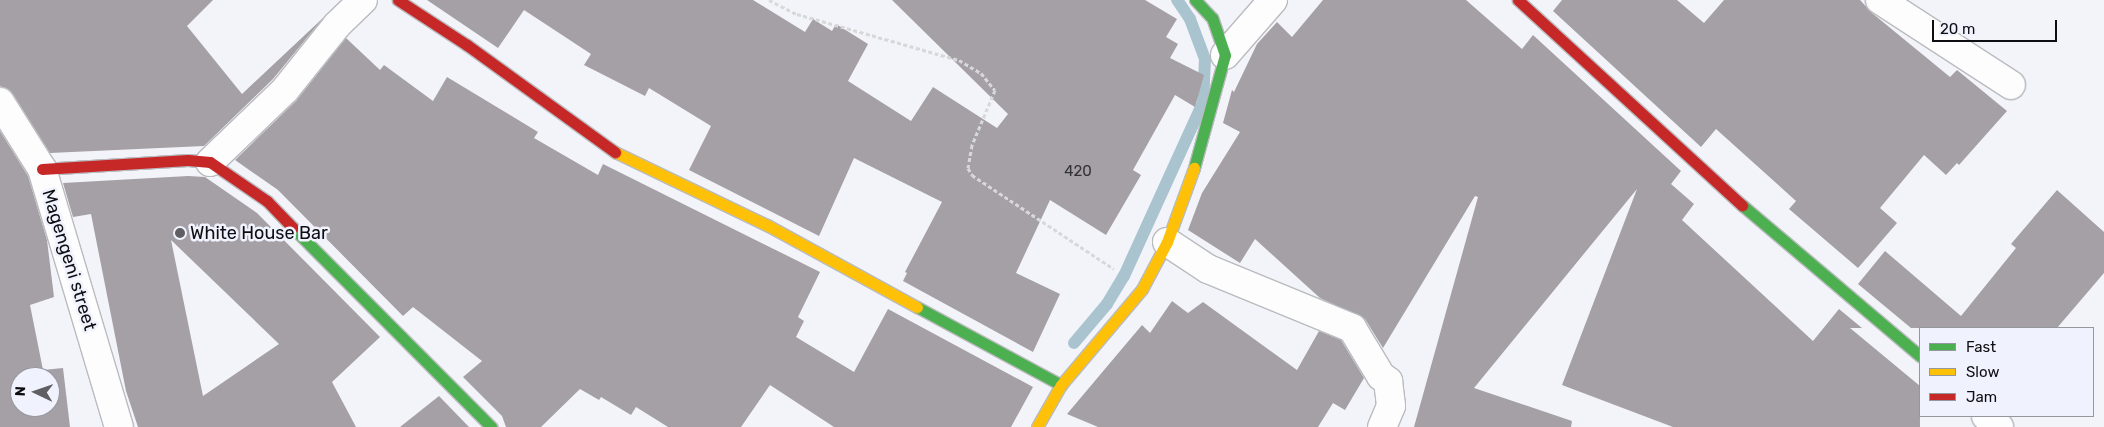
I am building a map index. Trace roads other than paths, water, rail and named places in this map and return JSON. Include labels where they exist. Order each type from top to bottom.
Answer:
[{"type":"street","points":[[210,162],[285,90],[338,25],[363,0]]},
{"type":"street","points":[[398,0],[467,46],[607,148],[776,229],[1061,385]]},
{"type":"street","points":[[1037,427],[1061,385],[1142,289],[1167,242],[1198,158],[1225,55],[1222,39],[1212,18],[1196,0]]},
{"type":"street","points":[[1225,55],[1272,0]]},
{"type":"street","points":[[1518,0],[1776,237],[1919,355]]},
{"type":"street","points":[[1880,0],[2011,85]]},
{"type":"street","name":"Magengeni street","points":[[0,102],[42,169],[119,427]]},
{"type":"street","points":[[42,169],[188,160],[210,162],[267,201],[491,427]]},
{"type":"street","points":[[1167,242],[1208,269],[1352,328],[1381,376],[1388,381],[1391,406],[1382,427]]},
{"type":"street","points":[[1987,417],[1999,427]]},
{"type":"waterway","points":[[1074,343],[1107,304],[1124,276],[1203,103],[1205,59],[1190,19],[1177,0]]},
{"type":"place","name":"White House Bar","points":[[180,233]]}]
